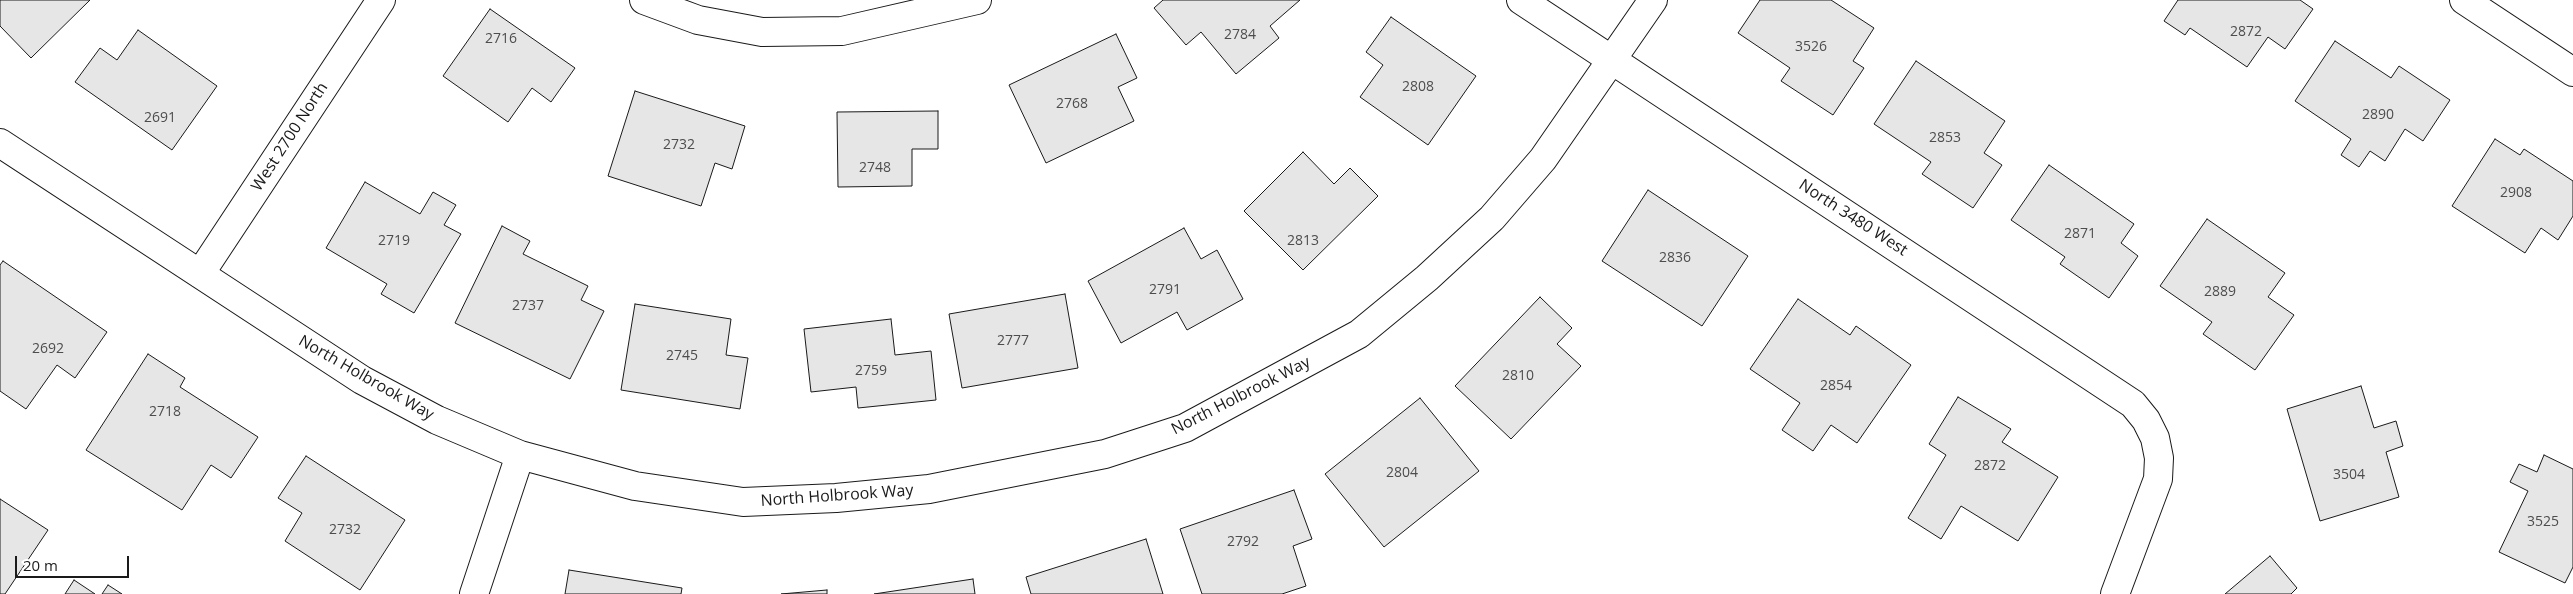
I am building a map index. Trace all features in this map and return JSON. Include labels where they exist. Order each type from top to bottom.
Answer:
[{"type":"street","name":"West 2700 North","points":[[200,274],[381,0]]},
{"type":"street","points":[[644,0],[698,20],[762,32],[842,31],[977,0]]},
{"type":"street","name":"North 3480 West","points":[[1521,0],[2133,404],[2146,420],[2155,438],[2159,458],[2158,479],[2115,594]]},
{"type":"street","name":"North Holbrook Way","points":[[0,143],[362,380],[437,420],[520,455],[635,486],[752,502],[929,489],[1106,454],[1184,428],[1359,334],[1427,278],[1492,218],[1544,159],[1653,0]]},
{"type":"street","points":[[2464,0],[2573,72]]},
{"type":"street","points":[[474,594],[520,455]]},
{"type":"building","points":[[0,0],[90,0],[31,58],[0,26]]},
{"type":"building","points":[[1163,0],[1300,0],[1270,26],[1279,38],[1236,74],[1201,32],[1186,45],[1154,8]]},
{"type":"building","points":[[1760,0],[1831,0],[1874,28],[1853,61],[1864,68],[1833,115],[1781,81],[1790,68],[1738,33]]},
{"type":"building","points":[[2178,0],[2300,0],[2313,9],[2285,49],[2268,37],[2247,67],[2190,28],[2185,35],[2164,21]]},
{"type":"building","points":[[490,9],[575,68],[551,102],[532,88],[508,122],[443,76]]},
{"type":"building","points":[[1391,17],[1476,76],[1428,145],[1360,97],[1383,65],[1366,52]]},
{"type":"building","points":[[138,30],[217,86],[172,150],[75,82],[100,48],[117,60]]},
{"type":"building","points":[[1116,34],[1137,78],[1118,87],[1134,121],[1046,163],[1009,85]]},
{"type":"building","points":[[2335,41],[2391,78],[2399,66],[2450,100],[2423,141],[2405,129],[2385,161],[2370,151],[2359,167],[2341,155],[2351,139],[2295,101]]},
{"type":"building","points":[[1916,61],[2005,121],[1984,153],[2002,165],[1973,208],[1922,174],[1931,162],[1874,124]]},
{"type":"building","points":[[635,91],[745,126],[732,169],[715,163],[701,206],[608,176]]},
{"type":"building","points":[[938,111],[938,149],[912,149],[912,186],[838,187],[837,112]]},
{"type":"building","points":[[2495,139],[2520,155],[2524,149],[2573,181],[2573,216],[2558,240],[2541,228],[2525,253],[2452,206]]},
{"type":"building","points":[[1303,152],[1334,184],[1350,168],[1378,196],[1303,270],[1244,211]]},
{"type":"building","points":[[2049,165],[2134,224],[2121,243],[2138,256],[2109,298],[2060,264],[2065,257],[2011,220]]},
{"type":"building","points":[[365,182],[420,214],[433,192],[456,205],[444,225],[461,234],[414,313],[381,294],[387,284],[326,248]]},
{"type":"building","points":[[1648,190],[1748,256],[1702,326],[1602,261]]},
{"type":"building","points":[[2207,219],[2285,273],[2268,297],[2294,315],[2255,370],[2203,334],[2212,322],[2160,286]]},
{"type":"building","points":[[502,226],[530,241],[523,254],[588,286],[581,300],[604,311],[570,379],[455,323]]},
{"type":"building","points":[[1184,228],[1201,259],[1217,250],[1243,299],[1187,330],[1177,312],[1121,343],[1088,281]]},
{"type":"building","points":[[3,261],[107,332],[75,378],[57,365],[26,409],[0,391],[0,265]]},
{"type":"building","points":[[1065,294],[1078,368],[962,388],[949,314]]},
{"type":"building","points":[[1540,297],[1572,328],[1557,344],[1581,366],[1511,439],[1455,386]]},
{"type":"building","points":[[1798,299],[1850,335],[1856,326],[1911,365],[1857,443],[1831,425],[1813,451],[1782,430],[1800,403],[1750,369]]},
{"type":"building","points":[[635,304],[731,319],[726,355],[748,358],[740,409],[621,390]]},
{"type":"building","points":[[891,319],[895,355],[931,351],[936,400],[858,408],[856,387],[811,392],[804,329]]},
{"type":"building","points":[[148,354],[185,378],[180,387],[258,437],[231,478],[211,465],[182,510],[86,450]]},
{"type":"building","points":[[2361,386],[2374,428],[2396,421],[2403,446],[2386,452],[2399,497],[2320,521],[2287,409]]},
{"type":"building","points":[[1958,397],[2011,429],[2002,442],[2058,477],[2018,541],[1961,506],[1941,539],[1908,518],[1946,455],[1929,444]]},
{"type":"building","points":[[1420,398],[1479,471],[1384,547],[1325,474]]},
{"type":"building","points":[[2544,455],[2573,469],[2573,567],[2565,583],[2499,552],[2528,491],[2510,482],[2519,464],[2537,472]]},
{"type":"building","points":[[306,456],[405,520],[360,590],[285,541],[302,513],[278,498]]},
{"type":"building","points":[[1294,490],[1312,539],[1293,546],[1306,586],[1282,594],[1202,594],[1180,529]]},
{"type":"building","points":[[0,499],[48,530],[5,594],[0,594]]},
{"type":"building","points":[[1146,539],[1163,594],[1031,594],[1026,577]]},
{"type":"building","points":[[2270,556],[2297,588],[2291,594],[2225,594]]},
{"type":"building","points":[[569,570],[682,588],[681,594],[565,594]]},
{"type":"building","points":[[973,579],[975,594],[874,594]]},
{"type":"building","points":[[74,580],[95,594],[65,594]]},
{"type":"building","points":[[108,585],[122,594],[102,594]]},
{"type":"building","points":[[827,590],[827,594],[781,594]]}]
